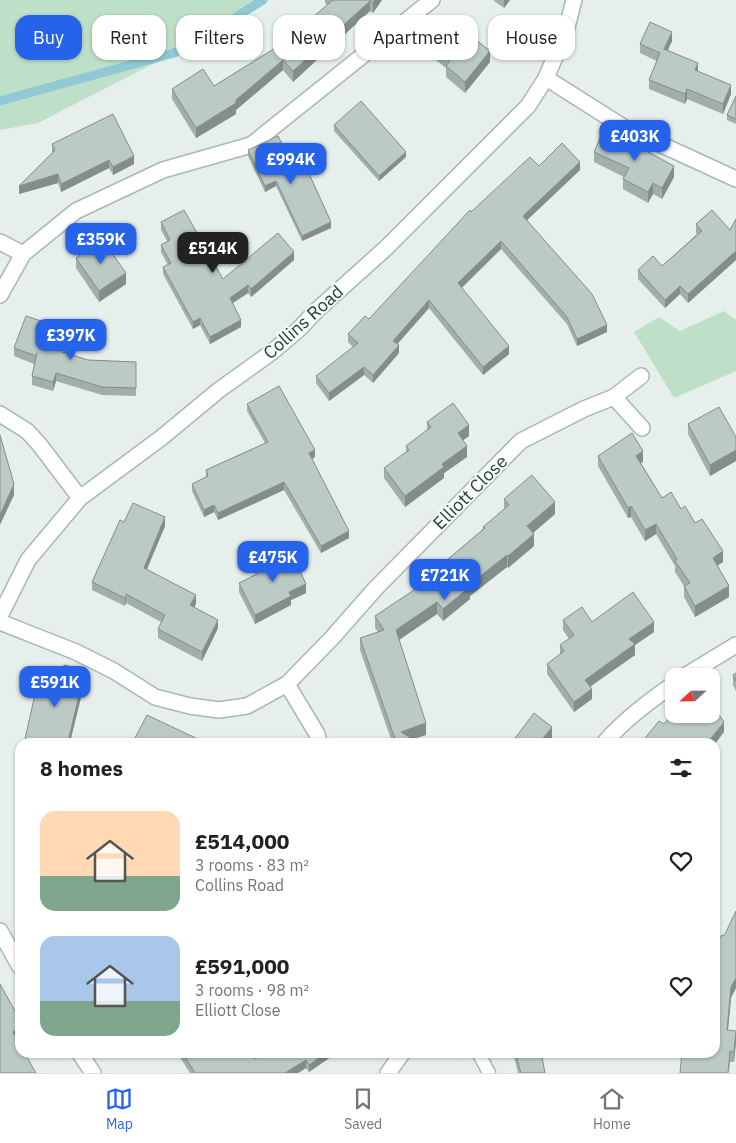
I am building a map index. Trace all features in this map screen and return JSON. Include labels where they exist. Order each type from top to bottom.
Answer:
[{"type":"street","points":[[0,295],[23,254],[76,211],[163,170],[251,145],[432,0]]},
{"type":"street","name":"Collins Road","points":[[0,616],[28,560],[62,517],[80,498],[161,438],[219,390],[272,352],[299,329],[317,310],[386,248],[528,106],[546,78],[566,31],[574,0]]},
{"type":"street","points":[[546,78],[625,128],[736,179]]},
{"type":"street","points":[[0,242],[23,254]]},
{"type":"street","name":"Elliott Close","points":[[0,622],[76,652],[114,671],[155,697],[190,706],[219,710],[247,706],[287,684],[332,638],[382,582],[521,441],[584,409],[614,397],[641,376]]},
{"type":"street","points":[[614,397],[642,428]]},
{"type":"street","points":[[0,414],[27,431],[80,498]]},
{"type":"street","points":[[697,668],[736,645]]},
{"type":"street","points":[[287,684],[318,738]]},
{"type":"street","points":[[609,738],[654,697],[665,690]]},
{"type":"street","points":[[0,931],[15,957]]},
{"type":"street","points":[[83,1058],[93,1073]]},
{"type":"street","points":[[388,1073],[399,1058]]},
{"type":"lane","points":[[481,1058],[489,1073]]},
{"type":"green space","points":[[0,0],[262,0],[237,15],[176,15],[176,52],[166,57],[166,15],[92,15],[92,60],[160,60],[38,123],[0,130]]},
{"type":"green space","points":[[724,311],[736,320],[736,371],[674,398],[634,332],[659,317],[680,331]]},
{"type":"building","points":[[333,0],[375,0],[373,3],[370,1],[345,24],[345,15],[315,15]]},
{"type":"building","points":[[650,22],[672,32],[664,49],[698,63],[695,70],[731,85],[723,104],[687,89],[685,94],[649,80],[660,53],[640,44]]},
{"type":"building","points":[[478,42],[488,49],[488,53],[465,82],[446,66],[450,61],[449,60],[478,60]]},
{"type":"building","points":[[273,49],[273,60],[283,60],[236,100],[236,103],[196,128],[172,89],[203,69],[214,86],[256,60],[263,60],[263,56]]},
{"type":"building","points":[[283,60],[305,60],[293,71]]},
{"type":"building","points":[[736,96],[736,119],[727,115]]},
{"type":"building","points":[[361,101],[406,152],[379,176],[334,125]]},
{"type":"building","points":[[113,114],[134,156],[113,167],[109,160],[61,184],[58,174],[19,186],[55,150],[52,144]]},
{"type":"building","points":[[604,130],[674,166],[662,188],[653,183],[648,192],[623,179],[629,168],[594,152]]},
{"type":"building","points":[[278,136],[297,172],[306,167],[331,222],[302,236],[276,181],[265,186],[248,150]]},
{"type":"building","points":[[562,143],[580,162],[523,216],[592,294],[607,325],[577,339],[567,317],[501,241],[458,283],[509,346],[483,367],[429,300],[393,341],[399,345],[373,375],[364,367],[329,393],[316,376],[358,343],[348,334],[365,316],[369,319],[470,210],[471,212],[530,157],[539,166]]},
{"type":"building","points":[[184,210],[223,279],[278,233],[294,252],[251,289],[248,285],[230,298],[241,320],[210,337],[200,318],[193,322],[163,267],[171,263],[161,245],[170,240],[161,222]]},
{"type":"building","points":[[712,210],[730,230],[736,219],[736,251],[688,294],[680,286],[665,300],[638,270],[653,256],[662,266],[702,231],[696,224]]},
{"type":"building","points":[[102,239],[126,273],[99,291],[76,258]]},
{"type":"building","points":[[26,316],[47,323],[42,340],[64,346],[62,352],[88,360],[136,362],[136,388],[102,387],[56,373],[53,382],[32,376],[37,353],[36,356],[14,348]]},
{"type":"building","points":[[279,386],[315,450],[309,453],[349,531],[321,546],[284,482],[218,513],[214,505],[204,510],[192,484],[208,476],[206,470],[268,442],[247,404]]},
{"type":"building","points":[[453,403],[469,425],[458,433],[467,446],[442,464],[444,467],[405,496],[384,468],[409,450],[406,446],[431,427],[427,422]]},
{"type":"building","points":[[719,407],[736,437],[736,450],[710,465],[688,424]]},
{"type":"building","points":[[632,433],[643,451],[636,456],[662,498],[671,492],[681,509],[685,506],[695,523],[702,519],[723,551],[713,558],[729,586],[695,606],[684,586],[690,583],[675,561],[677,559],[656,524],[645,530],[631,506],[628,508],[598,456]]},
{"type":"building","points":[[0,435],[14,484],[0,515]]},
{"type":"building","points":[[532,475],[555,502],[527,526],[534,534],[469,585],[470,587],[443,609],[437,602],[396,630],[426,723],[401,732],[411,738],[395,738],[360,638],[384,630],[375,616],[423,584],[421,582],[485,528],[483,527],[509,505],[504,499]]},
{"type":"building","points":[[133,503],[165,517],[144,568],[196,595],[190,605],[218,620],[202,652],[158,629],[165,615],[126,594],[125,598],[92,582],[120,520],[124,522]]},
{"type":"building","points":[[291,552],[306,584],[289,592],[291,596],[255,615],[239,583],[257,574],[255,570]]},
{"type":"building","points":[[633,592],[654,622],[629,639],[635,644],[585,680],[592,689],[574,702],[547,664],[564,651],[560,645],[574,635],[563,620],[582,607],[592,622]]},
{"type":"building","points":[[64,665],[85,670],[69,738],[25,738],[38,681],[59,686]]},
{"type":"building","points":[[534,713],[552,727],[543,738],[515,738]]},
{"type":"building","points":[[147,715],[196,738],[135,738]]},
{"type":"building","points":[[720,716],[724,722],[711,738],[645,738],[659,721],[664,724],[720,723]]},
{"type":"building","points":[[736,911],[736,978],[731,987],[727,1030],[736,1031],[734,1052],[730,1051],[728,1073],[680,1073],[681,1058],[720,1058],[720,938],[722,935],[724,936]]},
{"type":"building","points":[[0,984],[15,1011],[15,1031],[13,1032],[15,1036],[15,1058],[27,1058],[36,1073],[0,1073]]},
{"type":"building","points":[[186,1058],[319,1058],[309,1065],[306,1060],[285,1073],[195,1073]]},
{"type":"building","points":[[517,1058],[542,1058],[545,1073],[521,1073]]},
{"type":"waterway","points":[[0,101],[174,53],[209,34],[263,0]]}]
